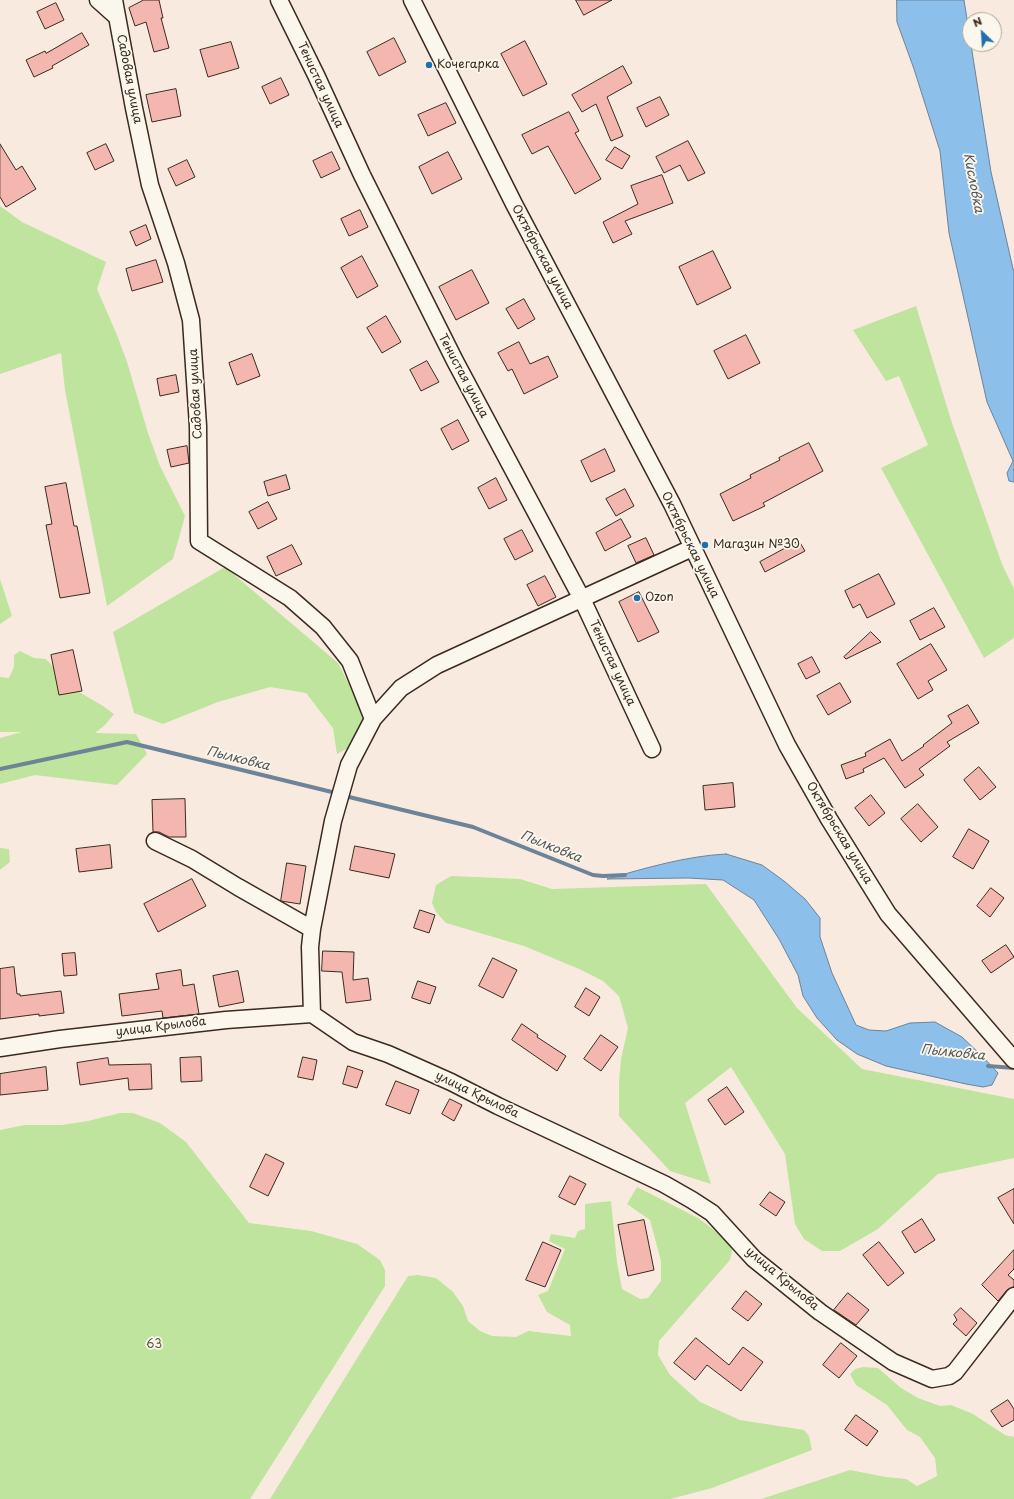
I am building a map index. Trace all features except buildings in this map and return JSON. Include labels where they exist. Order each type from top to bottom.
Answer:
[{"type":"street","points":[[98,0],[117,18]]},
{"type":"street","name":"Садовая улица","points":[[114,0],[150,185],[176,263],[191,320],[198,426],[199,541],[290,598],[322,627],[350,661],[373,719]]},
{"type":"street","name":"Тенистая улица","points":[[279,0],[316,75],[362,175],[451,354],[582,599],[652,749]]},
{"type":"street","name":"Октябрьская улица","points":[[412,0],[514,204],[672,504],[787,745],[829,819],[888,914],[1014,1060]]},
{"type":"street","points":[[312,1014],[310,947],[312,929],[333,821],[347,772],[373,719],[401,688],[436,665],[692,548]]},
{"type":"street","points":[[155,841],[192,859],[238,888],[312,929]]},
{"type":"street","name":"улица Крылова","points":[[0,1048],[60,1039],[226,1020],[312,1014],[353,1042],[388,1054],[451,1082],[498,1106],[664,1184],[692,1200],[712,1214],[754,1259],[820,1312],[893,1362],[932,1379],[949,1376],[959,1367],[1013,1299]]},
{"type":"green space","points":[[0,206],[22,222],[106,262],[97,289],[127,362],[148,433],[160,466],[185,516],[173,559],[107,606],[65,390],[61,353],[0,374]]},
{"type":"green space","points":[[916,306],[952,423],[1002,564],[1014,589],[1014,638],[984,658],[881,468],[928,445],[899,376],[886,381],[853,330]]},
{"type":"green space","points":[[225,567],[338,663],[364,714],[356,744],[337,754],[333,728],[306,693],[270,687],[218,702],[163,724],[134,713],[113,632]]},
{"type":"green space","points":[[0,579],[12,616],[0,624]]},
{"type":"green space","points":[[20,651],[34,658],[46,659],[74,689],[114,714],[104,726],[95,733],[136,734],[147,754],[117,785],[35,775],[0,784],[0,738],[22,732],[0,732],[0,677],[9,678],[14,667],[14,655]]},
{"type":"green space","points":[[0,848],[9,849],[10,862],[0,870]]},
{"type":"green space","points":[[451,876],[520,879],[552,889],[706,884],[797,1008],[862,1069],[1014,1099],[1014,1158],[938,1174],[878,1229],[840,1251],[822,1251],[804,1239],[795,1224],[785,1154],[731,1067],[685,1103],[711,1184],[670,1171],[619,1116],[621,1059],[628,1028],[619,996],[603,981],[579,969],[524,946],[446,923],[436,912],[432,903],[436,885]]},
{"type":"green space","name":"63","points":[[120,1113],[133,1113],[160,1123],[186,1142],[249,1223],[311,1231],[357,1244],[380,1260],[385,1270],[385,1286],[250,1499],[0,1499],[0,1130],[25,1125],[62,1125],[88,1121]]},
{"type":"green space","points":[[637,1187],[698,1218],[730,1242],[732,1251],[730,1260],[659,1341],[658,1355],[670,1375],[700,1402],[740,1420],[804,1430],[809,1436],[812,1450],[712,1488],[670,1499],[270,1499],[408,1276],[418,1275],[436,1278],[453,1292],[463,1306],[468,1321],[480,1331],[492,1336],[516,1337],[528,1331],[571,1336],[570,1325],[547,1312],[538,1295],[548,1291],[565,1249],[549,1241],[551,1234],[575,1238],[578,1231],[585,1229],[585,1204],[611,1201],[617,1262],[622,1289],[640,1299],[648,1298],[661,1281],[661,1261],[650,1220],[627,1204]]},
{"type":"green space","points":[[863,1367],[878,1368],[901,1388],[918,1398],[940,1406],[951,1405],[973,1414],[1005,1435],[1014,1437],[1014,1499],[761,1499],[850,1470],[906,1479],[917,1486],[937,1476],[935,1458],[920,1437],[907,1430],[887,1405],[856,1385],[850,1374],[855,1369]]},
{"type":"water","name":"Кисловка","points":[[897,0],[964,0],[966,12],[962,12],[962,52],[972,52],[991,172],[1014,273],[1014,482],[1009,481],[1007,473],[1013,461],[987,402],[949,233],[940,151],[914,69],[897,22]]},
{"type":"water","points":[[726,854],[762,865],[805,899],[820,918],[820,937],[832,973],[856,1025],[869,1030],[886,1031],[910,1023],[935,1022],[962,1037],[998,1073],[992,1085],[983,1087],[966,1084],[886,1066],[857,1054],[837,1040],[817,1018],[803,996],[798,975],[779,939],[754,900],[723,880],[688,878],[607,879],[681,860]]},
{"type":"waterway","name":"Пылковка","points":[[0,769],[127,742],[336,793]]},
{"type":"waterway","name":"Пылковка","points":[[345,796],[473,827],[593,875],[625,875]]},
{"type":"waterway","name":"Пылковка","points":[[988,1066],[1014,1068]]},
{"type":"place","name":"Кочегарка","points":[[429,65]]},
{"type":"place","name":"Магазин №30","points":[[705,545]]},
{"type":"place","name":"Ozon","points":[[637,598]]}]
